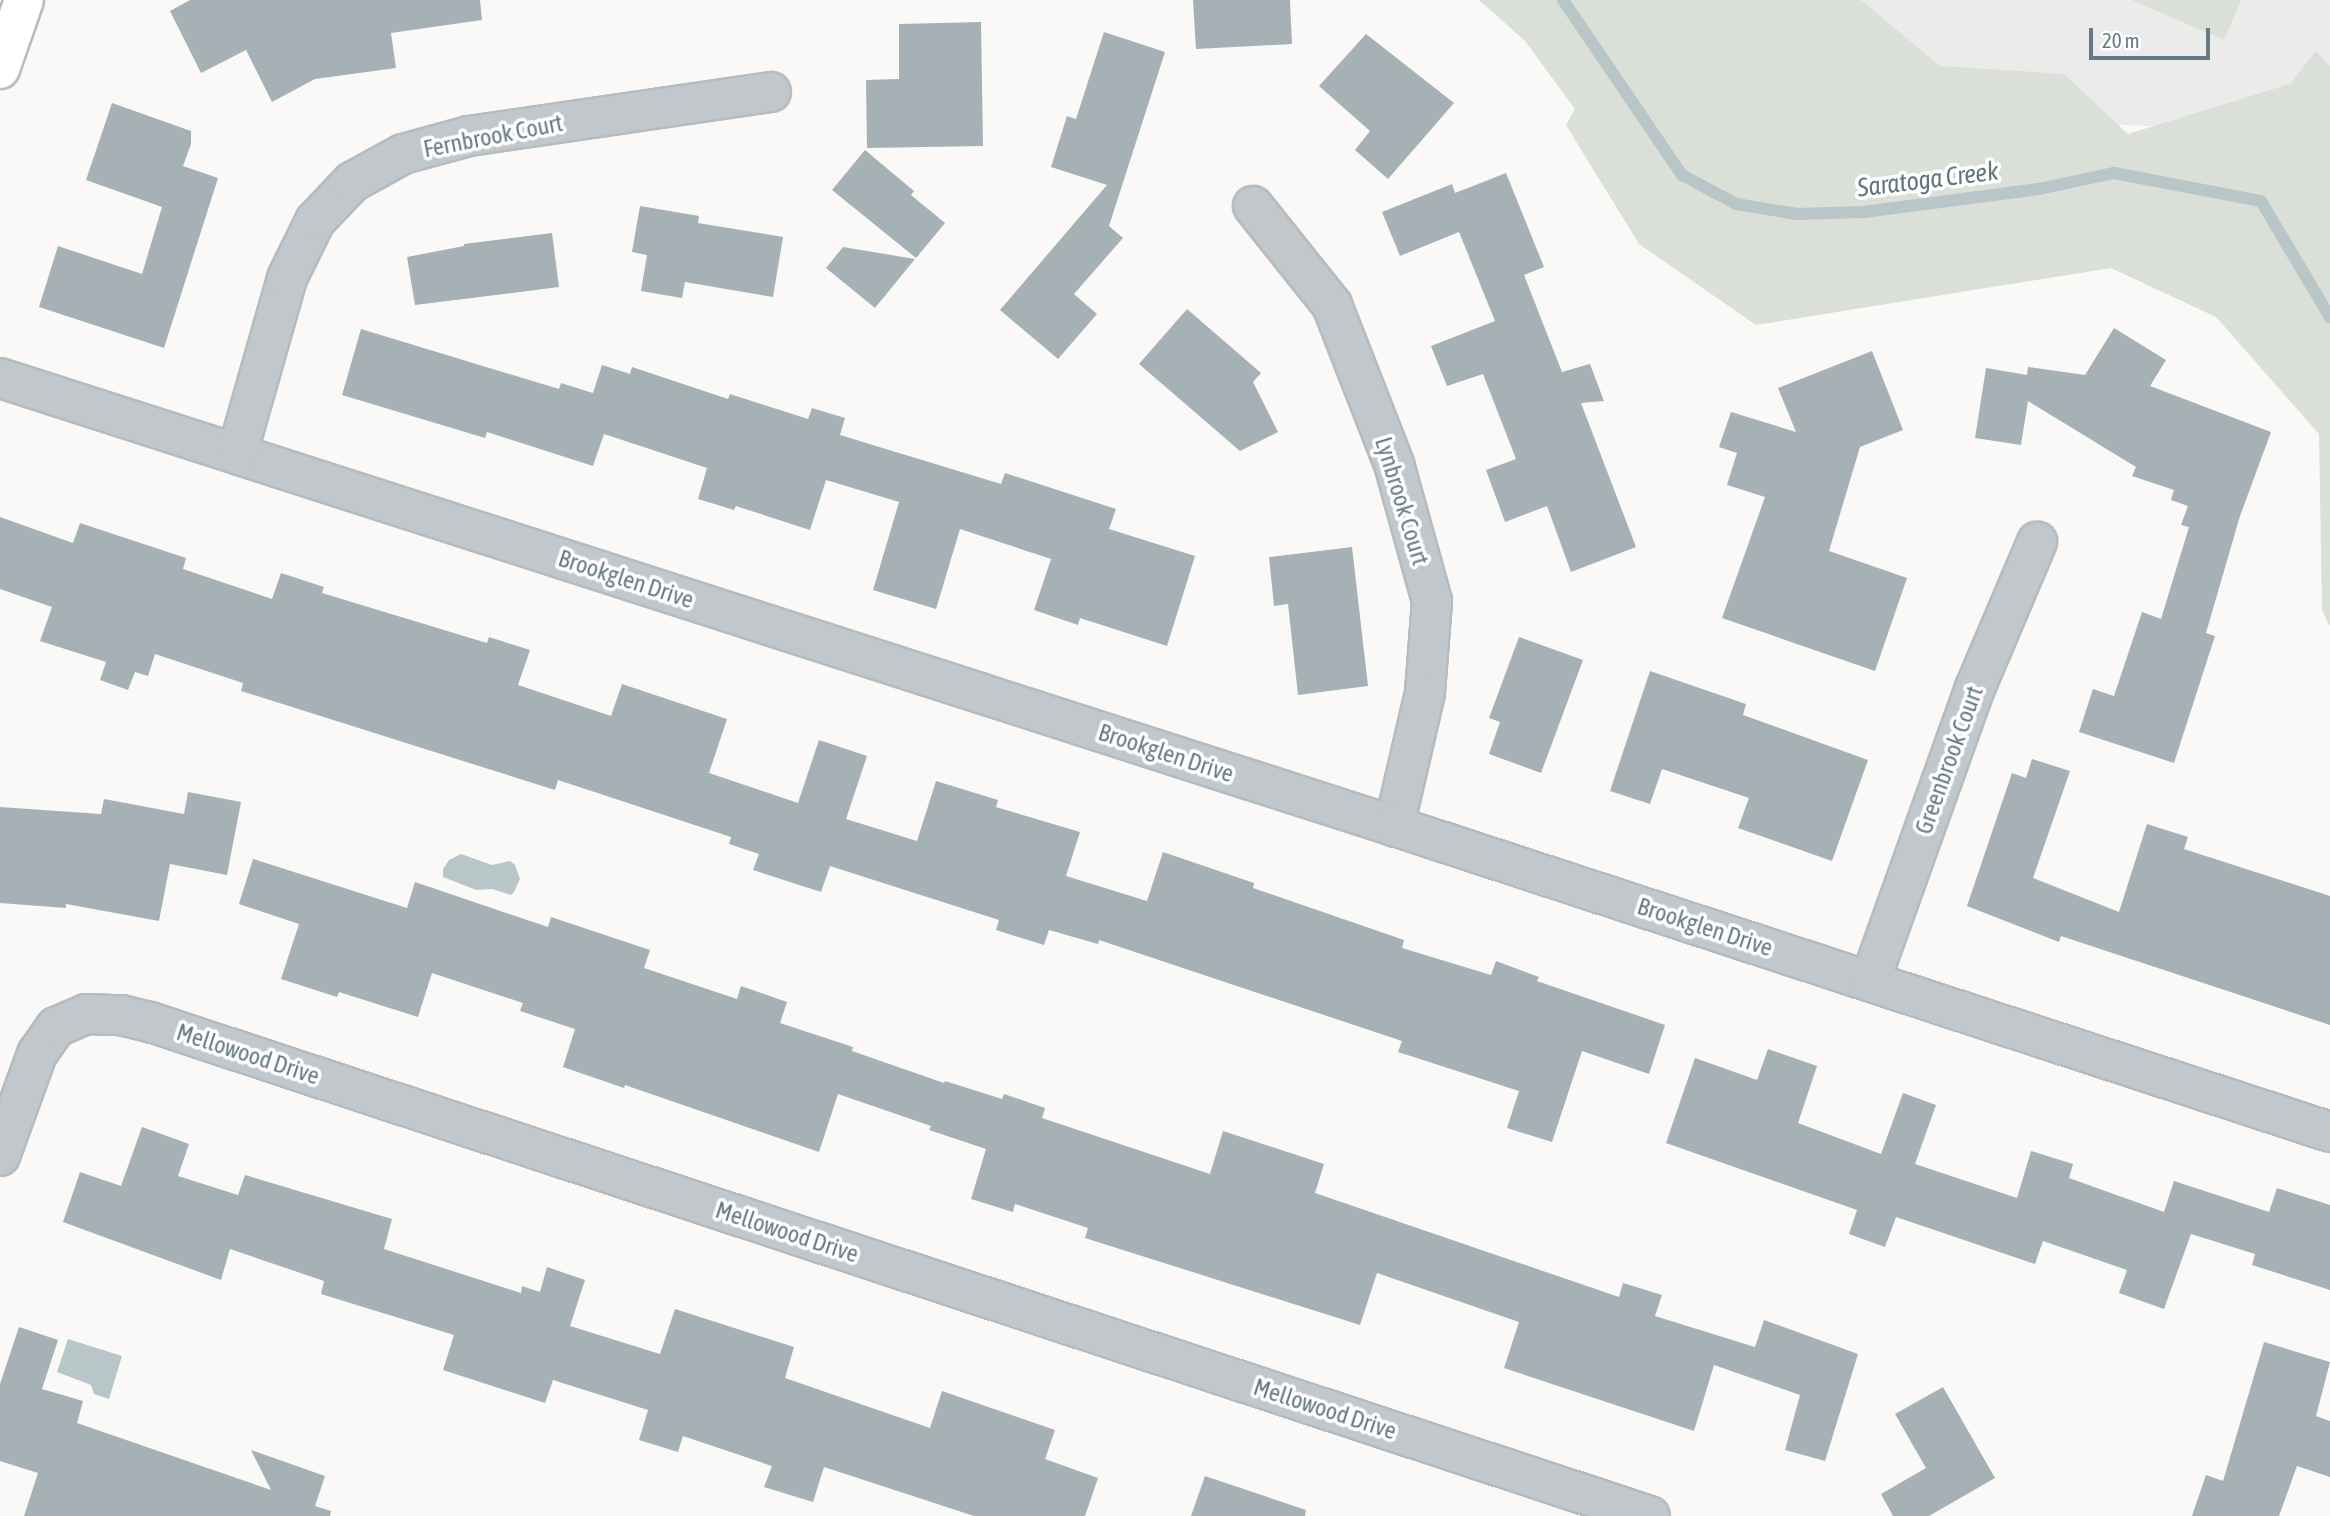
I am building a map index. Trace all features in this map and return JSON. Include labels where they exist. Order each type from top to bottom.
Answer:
[{"type":"main road","points":[[0,69],[24,0]]},
{"type":"street","name":"Fernbrook Court","points":[[237,454],[287,278],[315,221],[352,182],[403,154],[469,136],[771,92]]},
{"type":"street","name":"Lynbrook Court","points":[[1254,206],[1332,305],[1394,464],[1432,600],[1425,694],[1394,826]]},
{"type":"street","name":"Brookglen Drive","points":[[0,378],[1394,826],[2330,1132]]},
{"type":"street","name":"Greenbrook Court","points":[[1870,981],[1975,688],[2037,542]]},
{"type":"street","name":"Mellowood Drive","points":[[0,1156],[37,1054],[55,1027],[86,1014],[121,1016],[164,1027],[1650,1516]]},
{"type":"shaded area","points":[[1479,0],[1861,0],[1940,66],[2064,74],[2128,134],[2290,84],[2316,51],[2330,66],[2330,627],[2322,610],[2319,434],[2216,317],[2111,268],[1756,325],[1639,244],[1566,125],[1575,109],[1525,41]]},
{"type":"shaded area","points":[[1761,0],[2330,0],[2330,105],[2318,132],[1952,119]]},
{"type":"shaded area","points":[[2132,0],[2241,0],[2224,40]]},
{"type":"shaded area","points":[[461,854],[492,865],[510,861],[515,865],[520,879],[514,892],[511,895],[492,889],[476,890],[443,877],[443,869],[449,860]]},
{"type":"shaded area","points":[[68,1339],[122,1356],[109,1399],[94,1394],[91,1385],[57,1372]]},
{"type":"building","points":[[190,0],[480,0],[482,20],[391,33],[396,68],[315,79],[272,102],[246,50],[201,73],[170,11]]},
{"type":"building","points":[[1193,0],[1290,0],[1292,44],[1196,49]]},
{"type":"building","points":[[981,22],[983,146],[867,148],[866,80],[899,79],[899,24]]},
{"type":"building","points":[[1104,32],[1165,52],[1109,226],[1123,238],[1074,294],[1097,314],[1058,359],[1000,310],[1107,185],[1051,167],[1067,116],[1076,119]]},
{"type":"building","points":[[1366,34],[1454,103],[1388,179],[1355,150],[1370,131],[1319,86]]},
{"type":"building","points":[[112,103],[191,131],[191,144],[183,166],[218,178],[164,348],[39,307],[58,246],[142,274],[162,207],[86,180]]},
{"type":"building","points":[[865,150],[914,191],[911,195],[945,223],[916,258],[832,190]]},
{"type":"building","points":[[1506,173],[1544,267],[1524,275],[1562,372],[1590,364],[1604,401],[1581,403],[1636,547],[1571,572],[1547,506],[1505,522],[1486,470],[1516,459],[1483,374],[1447,386],[1431,346],[1495,321],[1459,232],[1400,256],[1382,212],[1452,184],[1455,193]]},
{"type":"building","points":[[640,206],[699,216],[698,223],[783,237],[773,297],[685,282],[682,298],[641,291],[647,255],[632,252]]},
{"type":"building","points":[[552,233],[559,287],[415,305],[407,257],[464,244]]},
{"type":"building","points":[[843,247],[915,259],[875,308],[826,268]]},
{"type":"building","points":[[1187,309],[1261,373],[1253,382],[1278,432],[1240,451],[1139,364]]},
{"type":"building","points":[[2114,328],[2166,360],[2150,386],[2271,432],[2240,516],[2206,633],[2215,636],[2174,763],[2079,732],[2093,689],[2114,696],[2142,612],[2161,619],[2189,527],[2181,525],[2188,506],[2171,500],[2174,490],[2132,476],[2136,467],[2028,401],[2021,445],[1975,438],[1986,368],[2027,375],[2028,367],[2085,375]]},
{"type":"building","points":[[361,329],[559,389],[561,383],[593,393],[602,365],[630,374],[632,367],[728,399],[730,394],[808,419],[812,408],[845,418],[840,435],[1001,484],[1005,473],[1116,509],[1109,529],[1195,556],[1167,646],[1080,618],[1078,625],[1034,610],[1051,559],[960,529],[936,609],[873,590],[899,502],[826,480],[810,530],[736,506],[734,510],[698,499],[707,468],[604,434],[593,466],[487,432],[485,438],[342,395]]},
{"type":"building","points":[[1872,351],[1903,430],[1860,447],[1829,551],[1907,578],[1875,671],[1722,618],[1765,497],[1727,485],[1737,453],[1719,447],[1731,412],[1796,432],[1778,388]]},
{"type":"building","points":[[0,517],[73,543],[80,523],[186,558],[183,569],[272,599],[281,573],[324,587],[322,593],[487,643],[489,637],[530,650],[518,685],[611,716],[622,684],[727,719],[709,773],[798,803],[819,740],[867,756],[846,819],[917,841],[936,781],[998,800],[996,807],[1080,832],[1066,876],[1147,901],[1163,852],[1254,883],[1253,888],[1404,940],[1402,948],[1491,975],[1496,961],[1539,977],[1537,981],[1665,1025],[1649,1074],[1582,1051],[1552,1142],[1507,1128],[1519,1091],[1398,1052],[1402,1041],[1099,940],[1098,944],[1049,930],[1044,945],[996,930],[999,920],[830,866],[821,892],[753,870],[759,854],[729,844],[731,837],[558,780],[555,790],[241,691],[243,683],[155,654],[148,676],[135,672],[128,690],[100,680],[106,662],[40,641],[52,607],[0,589]]},
{"type":"building","points":[[1352,547],[1368,686],[1298,695],[1288,604],[1274,606],[1269,557]]},
{"type":"building","points":[[1519,637],[1583,660],[1541,773],[1489,754],[1500,722],[1489,718]]},
{"type":"building","points":[[1650,671],[1746,704],[1743,715],[1868,760],[1832,861],[1738,828],[1749,798],[1662,769],[1650,804],[1610,791]]},
{"type":"building","points":[[2032,759],[2070,771],[2033,878],[2119,912],[2147,824],[2188,837],[2184,849],[2330,896],[2330,1025],[2061,936],[2059,942],[1967,906],[2012,773],[2026,778]]},
{"type":"building","points":[[188,792],[241,802],[227,875],[170,864],[159,921],[66,904],[66,908],[0,903],[0,807],[101,814],[104,799],[184,814]]},
{"type":"building","points":[[253,859],[407,908],[415,882],[548,927],[551,917],[650,950],[644,968],[737,999],[741,986],[787,1002],[780,1023],[853,1047],[852,1051],[944,1083],[945,1081],[1002,1099],[1004,1094],[1045,1108],[1042,1118],[1210,1174],[1223,1131],[1324,1164],[1315,1193],[1619,1297],[1623,1283],[1662,1295],[1655,1316],[1755,1347],[1764,1320],[1858,1354],[1825,1461],[1785,1450],[1800,1395],[1714,1365],[1694,1431],[1504,1368],[1519,1322],[1377,1273],[1360,1325],[1085,1238],[1088,1228],[1015,1204],[1013,1212],[971,1199],[986,1149],[929,1130],[931,1126],[838,1094],[819,1152],[625,1085],[624,1088],[563,1067],[575,1029],[520,1011],[523,1003],[432,973],[418,1017],[339,992],[337,997],[281,979],[299,924],[239,904]]},
{"type":"building","points":[[1768,1049],[1817,1066],[1798,1123],[1881,1154],[1903,1093],[1936,1105],[1915,1164],[2017,1198],[2031,1151],[2073,1164],[2069,1178],[2164,1212],[2174,1181],[2269,1212],[2277,1188],[2330,1205],[2330,1290],[2252,1265],[2255,1254],[2191,1234],[2164,1309],[2119,1293],[2127,1270],[2043,1241],[2035,1264],[1896,1217],[1885,1247],[1849,1234],[1857,1210],[1666,1143],[1695,1058],[1757,1080]]},
{"type":"building","points":[[142,1127],[189,1144],[178,1176],[238,1195],[245,1175],[392,1219],[384,1249],[521,1293],[522,1286],[540,1292],[547,1267],[585,1280],[570,1326],[660,1354],[675,1309],[794,1347],[785,1378],[930,1428],[942,1391],[1055,1430],[1045,1459],[1098,1478],[1085,1516],[974,1516],[824,1467],[813,1502],[764,1487],[772,1466],[683,1436],[678,1452],[639,1440],[648,1410],[553,1380],[545,1403],[443,1370],[454,1335],[321,1294],[324,1281],[230,1249],[221,1280],[63,1222],[80,1172],[121,1186]]},
{"type":"building","points":[[19,1327],[58,1340],[42,1389],[83,1401],[77,1423],[271,1490],[251,1450],[325,1476],[315,1506],[331,1511],[330,1516],[24,1516],[38,1473],[0,1461],[0,1384]]},
{"type":"building","points":[[2264,1342],[2330,1362],[2316,1416],[2330,1421],[2330,1477],[2297,1466],[2279,1516],[2192,1516],[2206,1475],[2223,1481]]},
{"type":"building","points":[[1943,1387],[1995,1478],[1929,1516],[1893,1516],[1881,1494],[1926,1468],[1895,1414]]},
{"type":"building","points":[[1205,1476],[1306,1510],[1305,1516],[1191,1516]]},
{"type":"waterway","name":"Saratoga Creek","points":[[1563,0],[1682,175],[1736,204],[1797,214],[1864,212],[2039,189],[2114,173],[2261,201],[2330,317]]}]
